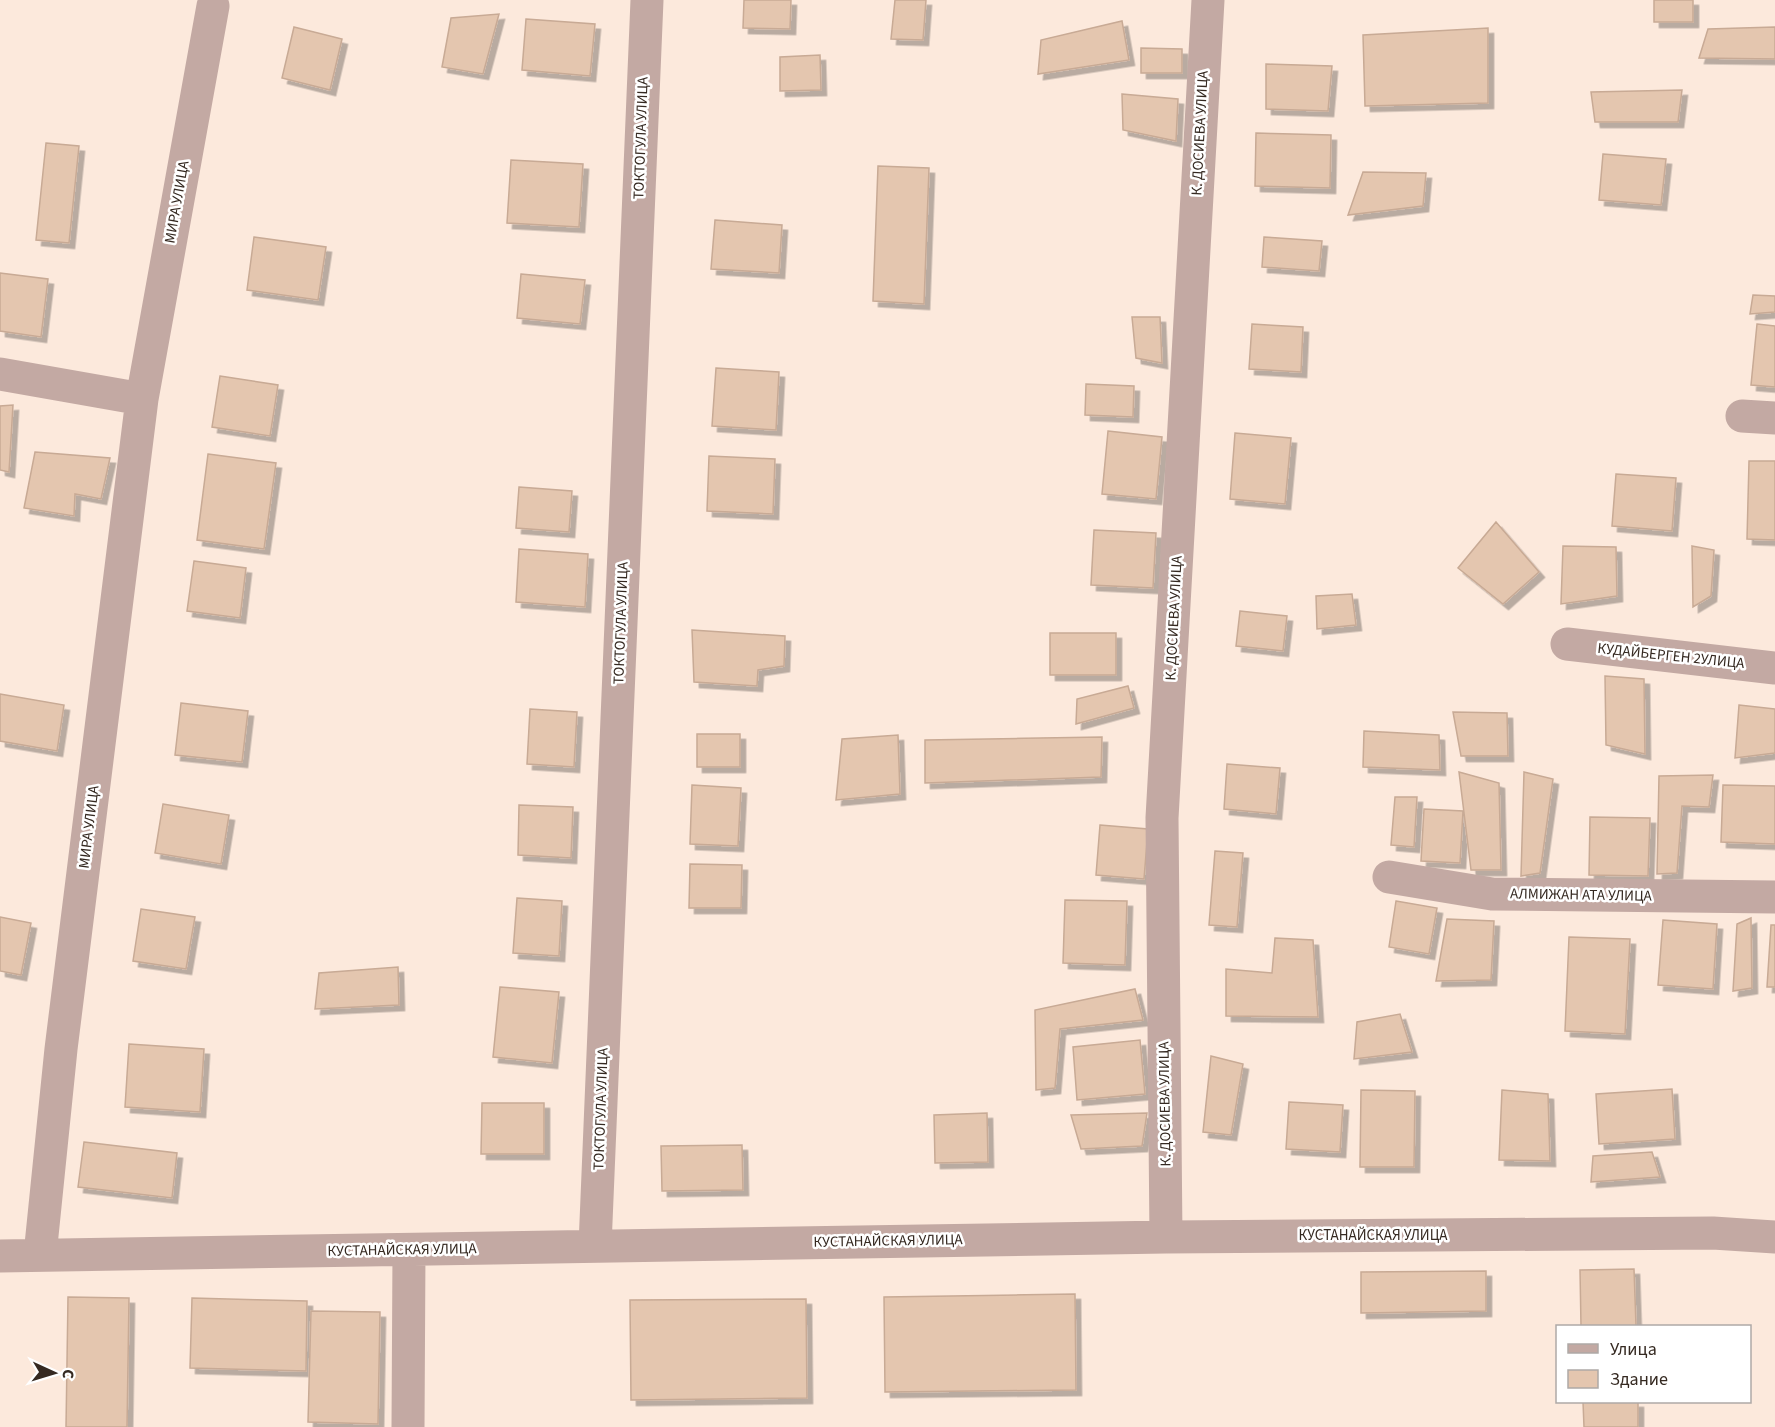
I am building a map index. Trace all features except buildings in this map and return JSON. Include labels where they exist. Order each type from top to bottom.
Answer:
[{"type":"street","name":"ТОКТОГУЛА УЛИЦА","points":[[595,1246],[646,0]]},
{"type":"street","name":"К. ДОСИЕВА УЛИЦА","points":[[1166,1237],[1162,818],[1208,0]]},
{"type":"street","name":"МИРА УЛИЦА","points":[[40,1255],[61,1049],[142,399],[213,6]]},
{"type":"street","points":[[0,374],[142,399]]},
{"type":"street","points":[[1742,416],[1775,418]]},
{"type":"street","name":"КУДАЙБЕРГЕН 2УЛИЦА","points":[[1567,644],[1775,668]]},
{"type":"street","name":"АЛМИЖАН АТА УЛИЦА","points":[[1389,877],[1492,894],[1775,897]]},
{"type":"street","name":"КУСТАНАЙСКАЯ УЛИЦА","points":[[0,1256],[1166,1237],[1713,1233],[1775,1237]]},
{"type":"street","points":[[408,1427],[409,1250]]}]
